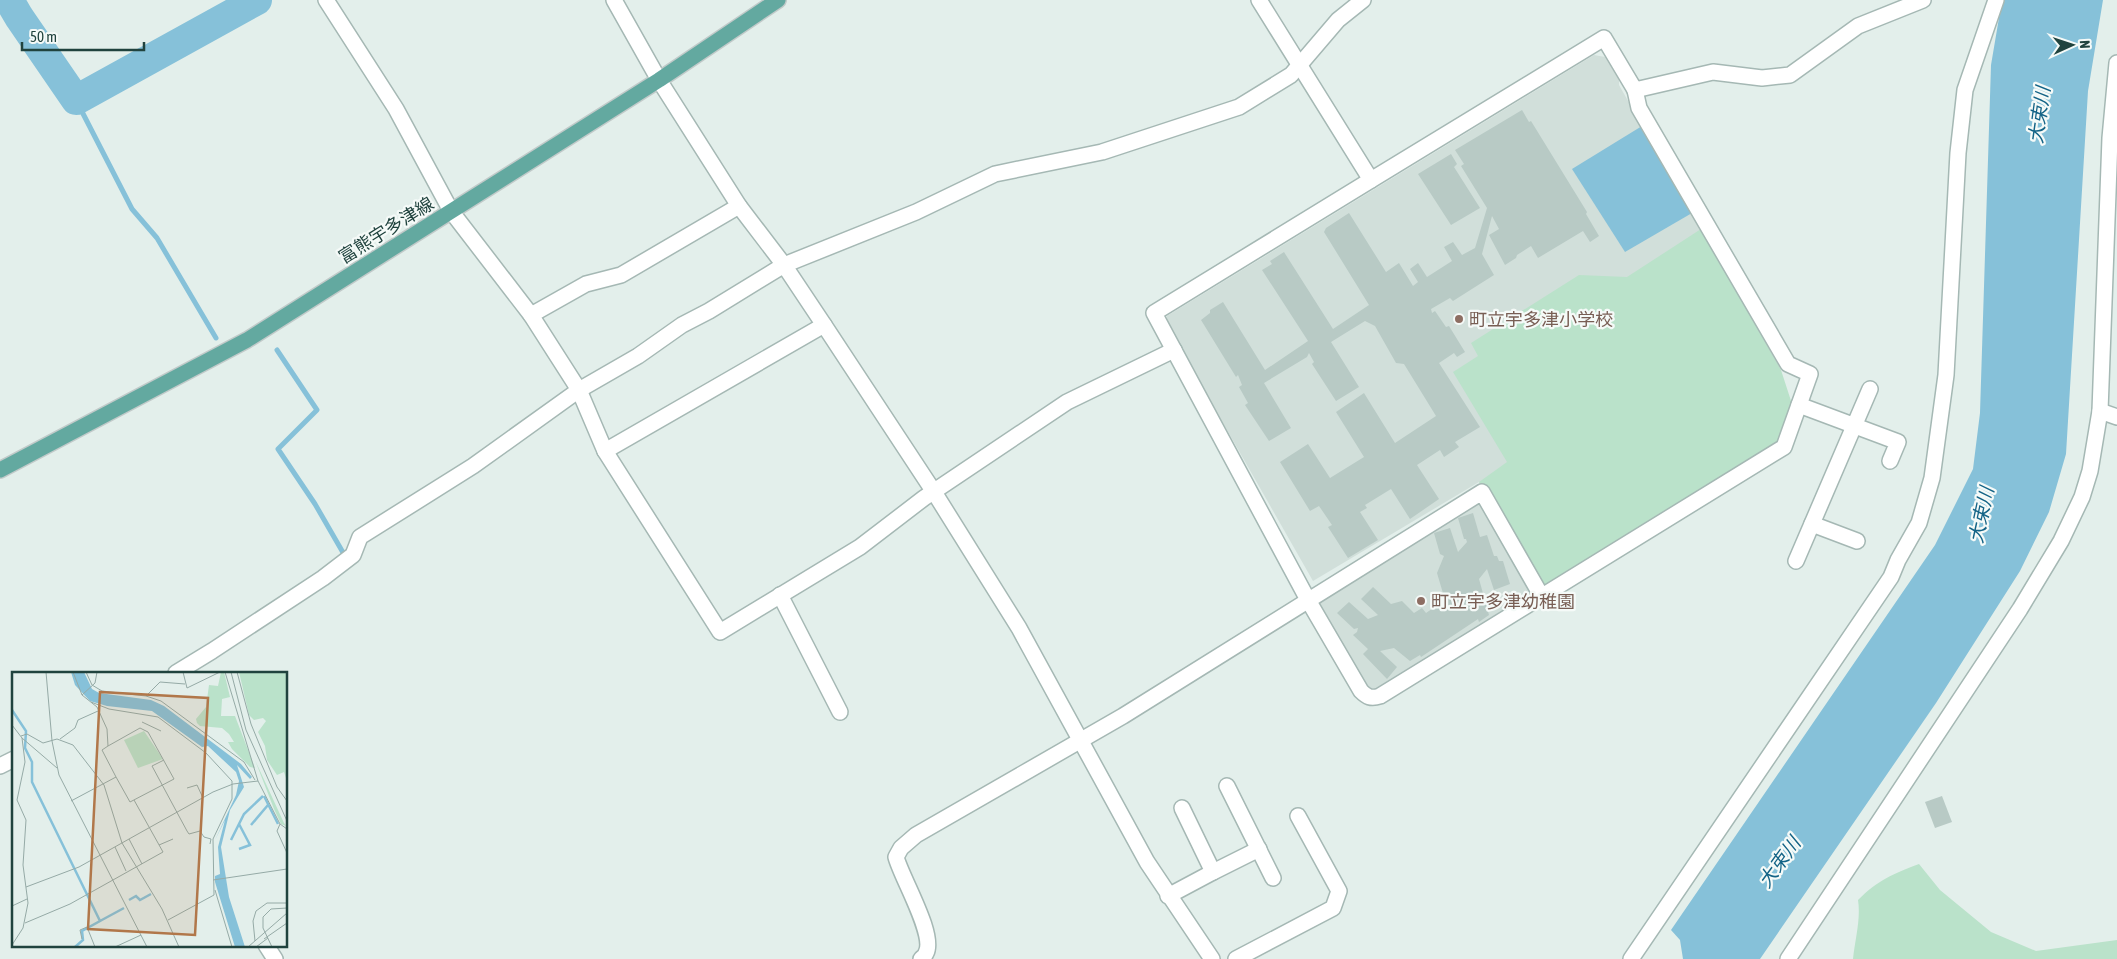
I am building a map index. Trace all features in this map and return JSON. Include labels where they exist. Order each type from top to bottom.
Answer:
[{"type":"main road","name":"富熊宇多津線","points":[[0,470],[247,340],[659,80],[778,0]]},
{"type":"street","points":[[326,0],[396,109],[451,211],[531,315],[579,390],[605,451],[720,632],[860,546],[934,492],[1067,402],[1174,350]]},
{"type":"street","points":[[614,0],[659,80],[739,206],[784,265],[824,325],[934,492],[1019,628],[1147,862],[1212,959]]},
{"type":"street","points":[[1259,0],[1371,180]]},
{"type":"street","points":[[178,672],[323,578],[353,555],[360,537],[473,466],[579,390],[638,356],[682,325],[709,311],[784,265],[916,212],[996,174],[1102,152],[1239,108],[1291,75],[1338,20],[1363,0]]},
{"type":"street","points":[[1635,90],[1713,72],[1762,78],[1790,75],[1858,26],[1923,0]]},
{"type":"street","points":[[1631,959],[1891,577],[1898,560],[1919,523],[1932,478],[1946,375],[1958,153],[1965,90],[1996,0]]},
{"type":"street","points":[[1604,38],[1635,90],[1639,108],[1788,364],[1810,374],[1784,447],[1542,597],[1374,698],[1366,696],[1360,691],[1308,600],[1154,313],[1371,180],[1604,38]]},
{"type":"street","points":[[1788,959],[2015,618],[2062,540],[2082,497],[2090,471],[2100,410],[2110,138],[2117,63]]},
{"type":"street","points":[[531,315],[586,284],[622,274],[739,206]]},
{"type":"street","points":[[605,451],[824,325]]},
{"type":"street","points":[[1796,561],[1870,389]]},
{"type":"street","points":[[1799,405],[1898,442],[1890,461]]},
{"type":"street","points":[[2100,410],[2117,417]]},
{"type":"street","points":[[921,959],[926,953],[928,945],[918,908],[896,857],[901,848],[916,835],[1080,741],[1482,492],[1542,597]]},
{"type":"street","points":[[1812,524],[1857,541]]},
{"type":"street","points":[[780,595],[840,712]]},
{"type":"street","points":[[0,766],[12,760]]},
{"type":"street","points":[[1227,786],[1273,878]]},
{"type":"street","points":[[1182,808],[1213,872]]},
{"type":"street","points":[[1236,959],[1333,908],[1339,891],[1298,816]]},
{"type":"street","points":[[1168,896],[1258,849]]},
{"type":"street","points":[[267,946],[275,959]]},
{"type":"shaded area","name":"町立宇多津小学校","points":[[1594,55],[1605,57],[1619,80],[1619,85],[1781,370],[1545,588],[1479,482],[1313,581],[1166,323],[1167,316]]},
{"type":"shaded area","name":"町立宇多津幼稚園","points":[[1481,500],[1532,594],[1377,690],[1367,689],[1319,607],[1322,595]]},
{"type":"green space","points":[[1701,229],[1781,370],[1793,407],[1779,441],[1545,588],[1479,482],[1507,462],[1453,372],[1478,356],[1471,343],[1579,275],[1627,277]]},
{"type":"green space","points":[[1919,864],[1940,890],[1991,932],[2036,951],[2117,940],[2117,959],[1853,959],[1858,922],[1858,900],[1872,887],[1886,878]]},
{"type":"water","name":"大束川","points":[[2002,0],[2103,0],[2088,91],[2066,454],[2049,512],[2020,571],[1936,703],[1760,959],[1683,959],[1680,940],[1671,930],[1935,545],[1973,469],[1980,413],[1991,65]]},
{"type":"water","points":[[1642,126],[1692,213],[1625,252],[1572,169]]},
{"type":"building","points":[[1522,110],[1529,122],[1531,121],[1587,212],[1586,214],[1599,236],[1590,242],[1583,231],[1538,258],[1531,246],[1505,265],[1489,235],[1499,229],[1492,216],[1482,254],[1494,275],[1453,301],[1450,298],[1431,309],[1432,313],[1435,311],[1446,327],[1449,326],[1465,352],[1457,357],[1454,353],[1439,363],[1480,427],[1455,442],[1459,447],[1444,457],[1440,450],[1417,465],[1439,499],[1410,519],[1391,489],[1365,505],[1367,508],[1360,512],[1378,540],[1348,558],[1328,527],[1332,525],[1319,506],[1310,511],[1280,462],[1308,444],[1330,478],[1364,457],[1336,412],[1364,393],[1395,443],[1436,416],[1404,364],[1396,363],[1375,326],[1365,321],[1331,342],[1359,387],[1336,401],[1312,364],[1314,362],[1309,353],[1307,357],[1264,383],[1291,428],[1269,441],[1245,405],[1248,403],[1239,387],[1242,385],[1238,375],[1236,377],[1201,320],[1210,313],[1210,310],[1223,302],[1265,370],[1308,341],[1262,270],[1272,264],[1270,261],[1284,252],[1333,329],[1369,305],[1324,232],[1326,228],[1349,213],[1386,272],[1399,263],[1413,286],[1418,282],[1410,269],[1418,263],[1427,277],[1452,261],[1444,247],[1453,242],[1462,255],[1475,248],[1487,208],[1461,166],[1464,164],[1455,150]]},
{"type":"building","points":[[1451,154],[1457,164],[1454,167],[1480,208],[1451,225],[1418,174]]},
{"type":"building","points":[[1473,513],[1480,537],[1487,535],[1494,556],[1497,556],[1499,561],[1503,561],[1510,584],[1494,590],[1487,569],[1479,579],[1489,615],[1479,622],[1478,619],[1421,657],[1420,655],[1410,661],[1394,648],[1380,651],[1397,667],[1387,679],[1363,654],[1368,649],[1353,635],[1357,632],[1358,628],[1354,629],[1337,613],[1349,602],[1368,619],[1378,615],[1361,599],[1373,587],[1391,604],[1402,601],[1414,613],[1422,608],[1426,613],[1445,600],[1437,573],[1444,556],[1440,554],[1434,533],[1450,528],[1458,552],[1467,542],[1464,539],[1458,518]]},
{"type":"building","points":[[1942,796],[1952,822],[1935,828],[1925,802]]},
{"type":"waterway","points":[[9,0],[76,100],[257,0]]},
{"type":"waterway","points":[[76,100],[132,209],[157,238],[216,338]]},
{"type":"waterway","points":[[277,350],[317,410],[278,449],[315,504],[345,556],[343,558]]},
{"type":"place","name":"町立宇多津小学校","points":[[1459,319]]},
{"type":"place","name":"町立宇多津幼稚園","points":[[1421,601]]}]
